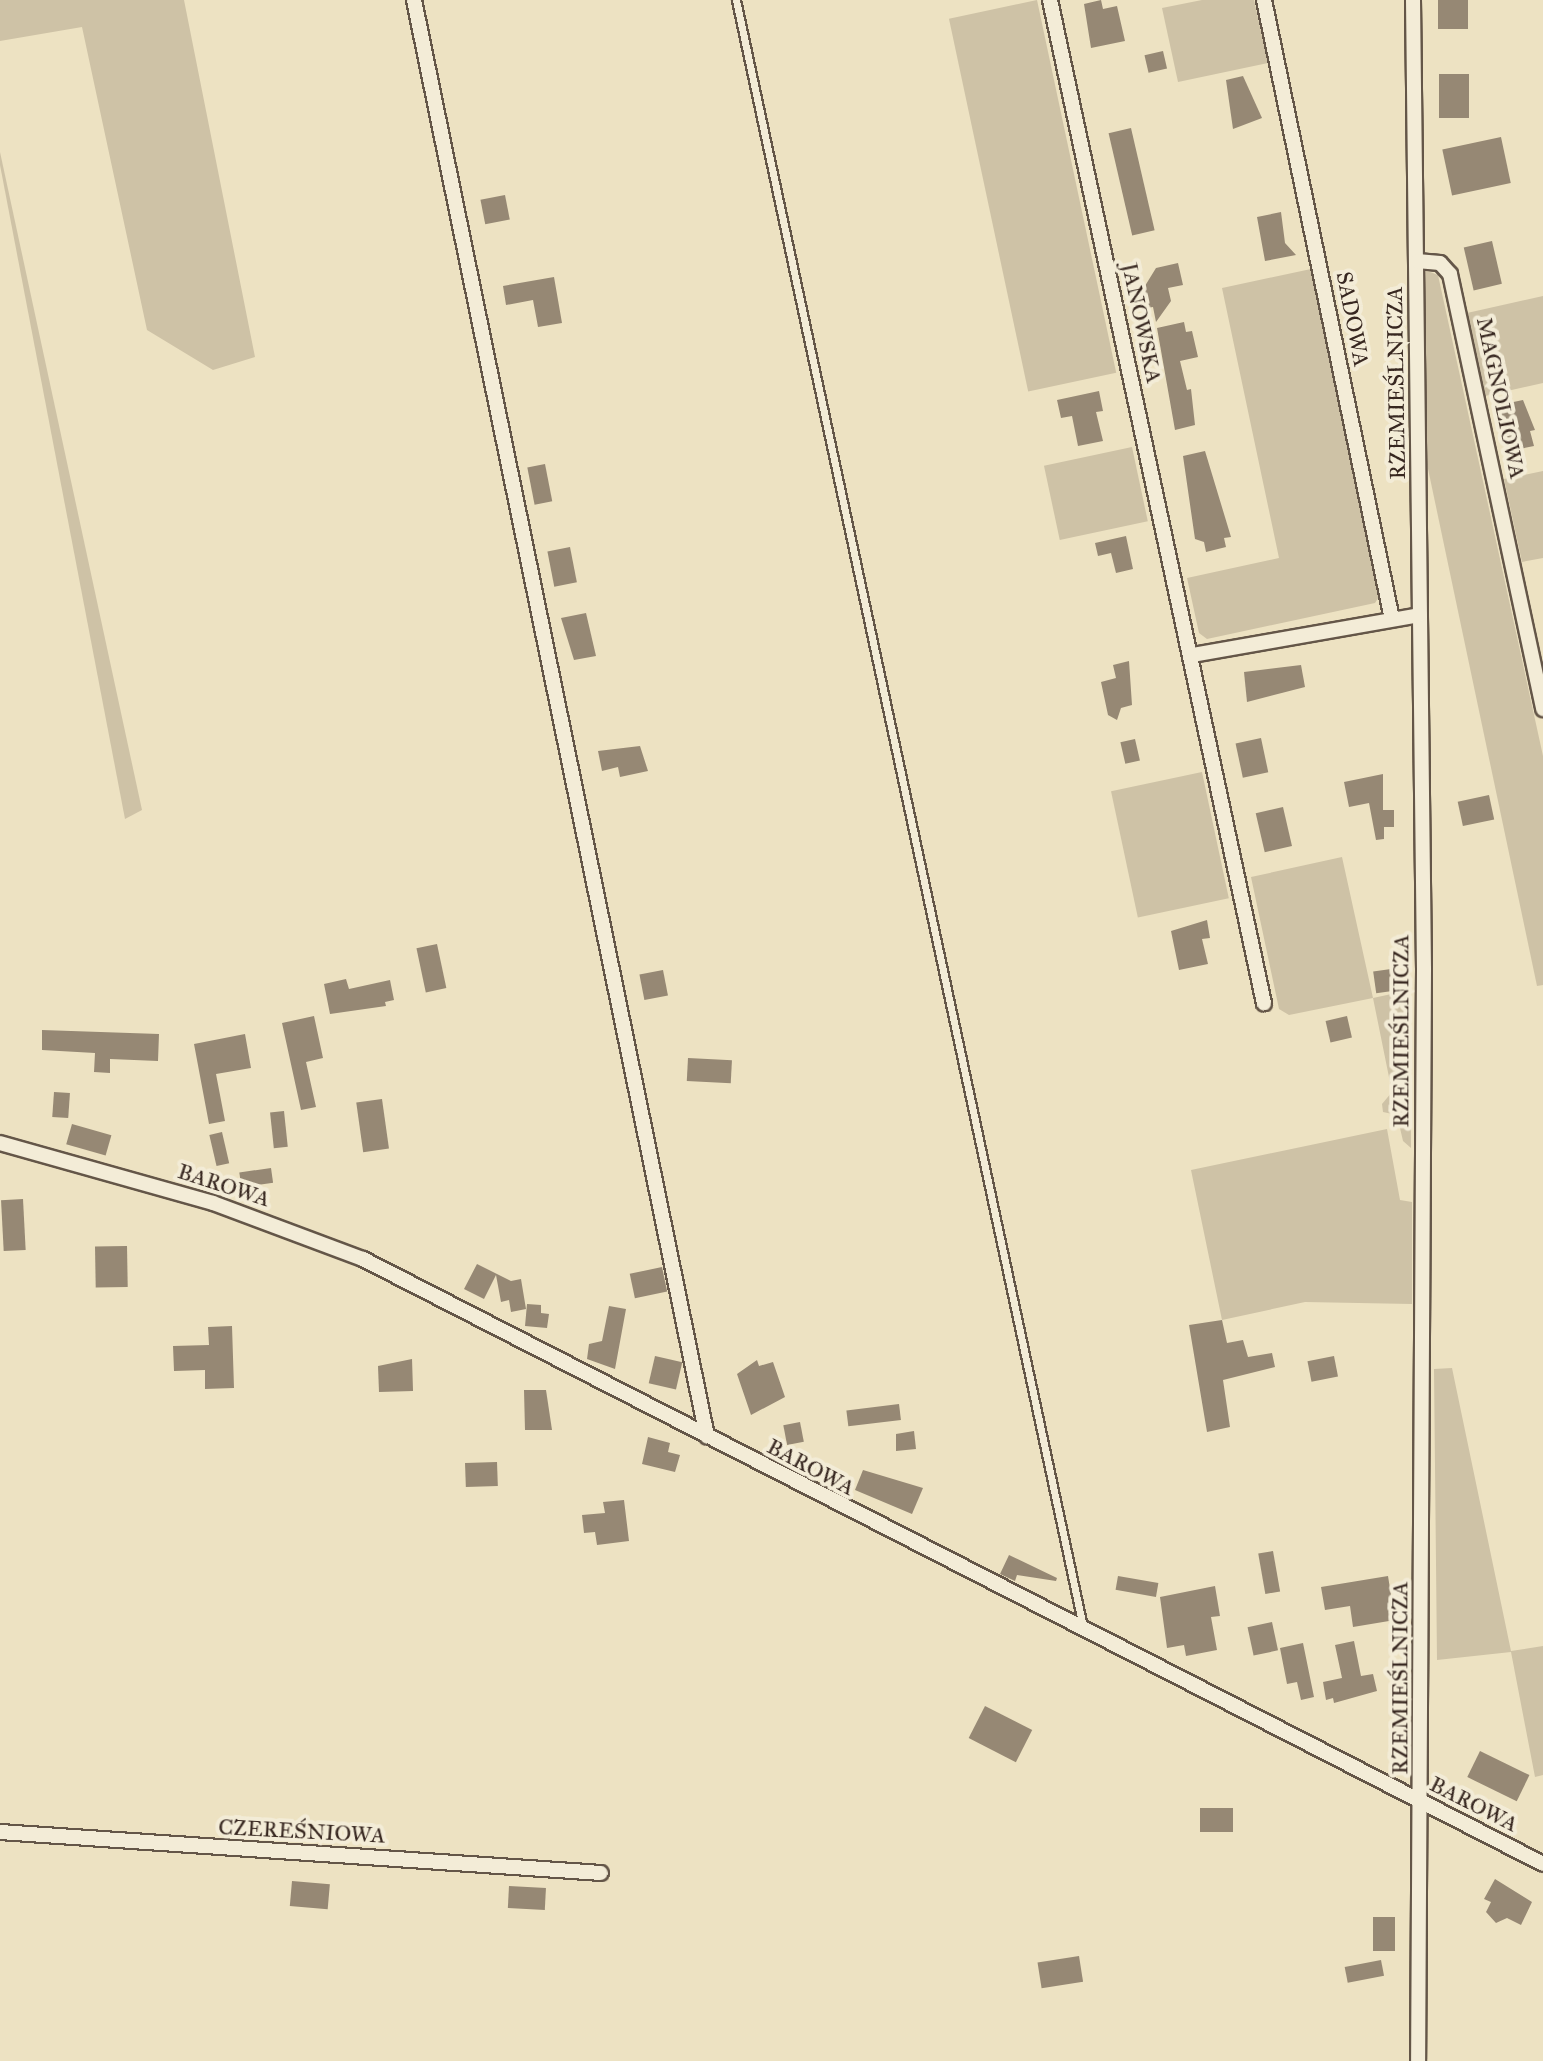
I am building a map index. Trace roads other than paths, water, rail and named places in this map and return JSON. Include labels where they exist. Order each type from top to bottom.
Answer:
[{"type":"street","points":[[414,0],[707,1436]]},
{"type":"street","name":"JANOWSKA","points":[[1050,0],[1193,655],[1264,1003]]},
{"type":"street","name":"SADOWA","points":[[1264,0],[1392,619]]},
{"type":"street","name":"RZEMIEŚLNICZA","points":[[1413,0],[1420,615],[1422,1803],[1418,2061]]},
{"type":"street","name":"MAGNOLIOWA","points":[[1417,261],[1440,263],[1450,274],[1543,709]]},
{"type":"street","points":[[1193,655],[1420,615]]},
{"type":"street","name":"BAROWA","points":[[0,1143],[39,1157],[213,1203],[363,1259],[1084,1633],[1543,1864]]},
{"type":"street","name":"CZEREŚNIOWA","points":[[0,1832],[601,1873]]},
{"type":"lane","points":[[736,0],[1084,1633]]}]
